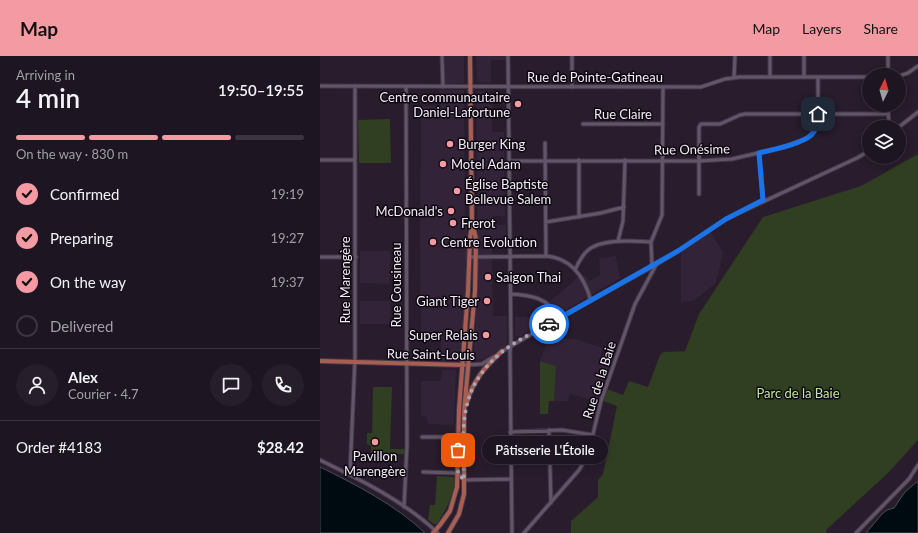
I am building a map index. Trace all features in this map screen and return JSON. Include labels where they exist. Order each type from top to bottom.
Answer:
[{"type":"main road","points":[[435,532],[454,500],[457,487],[462,365],[472,223],[470,56]]},
{"type":"main road","points":[[448,533],[455,523],[464,494],[464,412],[475,291],[476,239],[472,223]]},
{"type":"main road","points":[[464,412],[472,389],[479,376],[502,351]]},
{"type":"main road","name":"Rue Saint-Louis","points":[[320,361],[468,365]]},
{"type":"street","points":[[442,56],[443,87]]},
{"type":"street","points":[[508,56],[512,533]]},
{"type":"street","points":[[572,56],[572,87]]},
{"type":"street","points":[[734,56],[734,77]]},
{"type":"street","points":[[770,56],[770,77]]},
{"type":"street","points":[[804,56],[804,77]]},
{"type":"street","points":[[888,56],[888,68]]},
{"type":"street","points":[[906,74],[918,66]]},
{"type":"street","name":"Rue de Pointe-Gatineau","points":[[320,86],[701,87],[734,77],[862,78]]},
{"type":"street","name":"Rue Onésime","points":[[509,161],[699,161],[732,159],[784,147],[812,135],[818,123],[818,77]]},
{"type":"street","name":"Rue Marengère","points":[[350,474],[355,362],[355,86]]},
{"type":"street","name":"Rue Cousineau","points":[[404,507],[407,453],[406,87]]},
{"type":"street","points":[[652,266],[651,242],[662,215],[663,87]]},
{"type":"street","points":[[906,121],[918,112]]},
{"type":"street","points":[[699,194],[699,127],[701,124],[720,124],[745,114],[888,114],[888,120]]},
{"type":"street","name":"Rue Claire","points":[[583,124],[663,124]]},
{"type":"street","points":[[545,143],[546,256]]},
{"type":"street","points":[[759,153],[763,200]]},
{"type":"street","name":"Rue Saint-Louis","points":[[468,365],[482,364],[559,318],[678,251],[726,219],[763,200],[862,155]]},
{"type":"street","points":[[320,160],[355,160]]},
{"type":"street","points":[[579,160],[579,217]]},
{"type":"street","points":[[618,242],[623,221],[625,160]]},
{"type":"street","points":[[546,222],[579,217],[624,207]]},
{"type":"street","points":[[575,270],[586,252],[591,248],[603,244],[618,242],[651,242]]},
{"type":"street","points":[[470,257],[546,256],[557,258],[575,270],[587,287],[590,301]]},
{"type":"street","points":[[320,257],[356,257]]},
{"type":"street","name":"Rue de la Baie","points":[[524,533],[551,504],[579,470],[588,455],[601,401],[633,310],[656,264]]},
{"type":"street","points":[[511,294],[530,295],[542,300],[550,306],[559,318]]},
{"type":"street","points":[[510,432],[549,430],[576,431],[593,435]]},
{"type":"street","points":[[549,430],[551,504]]},
{"type":"street","points":[[422,437],[464,438]]},
{"type":"street","points":[[320,460],[350,474],[382,492],[404,507],[435,532]]},
{"type":"street","points":[[856,533],[909,480],[918,465]]},
{"type":"street","points":[[423,472],[458,473],[464,480],[511,480]]},
{"type":"shaded area","points":[[445,56],[464,56],[464,83],[445,84]]},
{"type":"shaded area","points":[[476,56],[506,56],[506,60],[491,60],[491,83],[477,82]]},
{"type":"shaded area","points":[[439,90],[464,90],[465,219],[467,231],[467,282],[459,360],[441,361],[441,332],[421,332],[420,235],[421,106],[440,106]]},
{"type":"shaded area","points":[[476,91],[490,91],[490,105],[492,105],[492,132],[504,132],[505,216],[494,216],[494,225],[506,225],[506,239],[492,239],[493,316],[507,316],[507,345],[484,359],[473,360],[478,261]]},
{"type":"shaded area","points":[[709,230],[723,252],[716,283],[694,301],[681,302],[681,251]]},
{"type":"shaded area","points":[[360,251],[390,251],[390,284],[360,283]]},
{"type":"shaded area","points":[[616,256],[620,278],[521,336],[515,336],[515,317],[529,317],[548,308],[546,305],[578,277],[585,275],[589,281],[600,275],[599,258]]},
{"type":"shaded area","points":[[360,301],[390,301],[390,324],[360,324]]},
{"type":"shaded area","points":[[548,339],[575,339],[603,348],[600,356],[611,361],[597,402],[570,394],[568,401],[554,401],[556,366],[540,361]]},
{"type":"shaded area","points":[[442,370],[456,370],[454,425],[428,424],[427,417],[421,416],[421,381],[441,381]]},
{"type":"shaded area","points":[[320,467],[361,488],[389,505],[425,533],[320,533]]},
{"type":"shaded area","points":[[918,481],[918,533],[866,533],[882,514],[887,510],[894,508],[905,492]]},
{"type":"green space","points":[[390,119],[391,163],[359,163],[358,120]]},
{"type":"green space","name":"Parc de la Baie","points":[[918,154],[918,440],[888,473],[826,530],[827,533],[571,533],[571,521],[598,497],[598,480],[603,474],[617,406],[603,401],[607,389],[623,395],[629,381],[648,387],[660,355],[663,352],[685,351],[699,314],[763,217],[861,186],[900,164],[906,164],[906,161]]},
{"type":"green space","points":[[540,361],[556,366],[554,401],[549,401],[548,414],[540,414]]},
{"type":"green space","points":[[373,387],[392,387],[390,449],[405,449],[405,454],[391,454],[391,461],[371,461],[371,446],[367,444],[367,433],[372,433]]},
{"type":"green space","points":[[437,476],[453,477],[455,481],[453,494],[437,524],[434,524],[428,520],[430,505],[435,505]]},
{"type":"way so far","points":[[458,450],[458,473],[464,480],[464,412],[474,385],[484,369],[502,351],[549,324]]},
{"type":"place","name":"Centre communautaire Daniel-Lafortune","points":[[518,104]]},
{"type":"place","name":"Burger King","points":[[450,144]]},
{"type":"place","name":"Motel Adam","points":[[443,164]]},
{"type":"place","name":"Église Baptiste Bellevue Salem","points":[[457,191]]},
{"type":"place","name":"McDonald's","points":[[451,211]]},
{"type":"place","name":"Frerot","points":[[453,223]]},
{"type":"place","name":"Centre Evolution","points":[[433,242]]},
{"type":"place","name":"Saigon Thai","points":[[488,277]]},
{"type":"place","name":"Giant Tiger","points":[[487,301]]},
{"type":"place","name":"Super Relais","points":[[486,335]]},
{"type":"place","name":"Pavillon Marengère","points":[[375,442]]},
{"type":"place","name":"Pâtisserie L'Étoile","points":[[458,450]]},
{"type":"route","points":[[549,324],[678,251],[726,219],[763,200],[759,153],[784,147],[812,135],[818,123],[818,114]]}]
